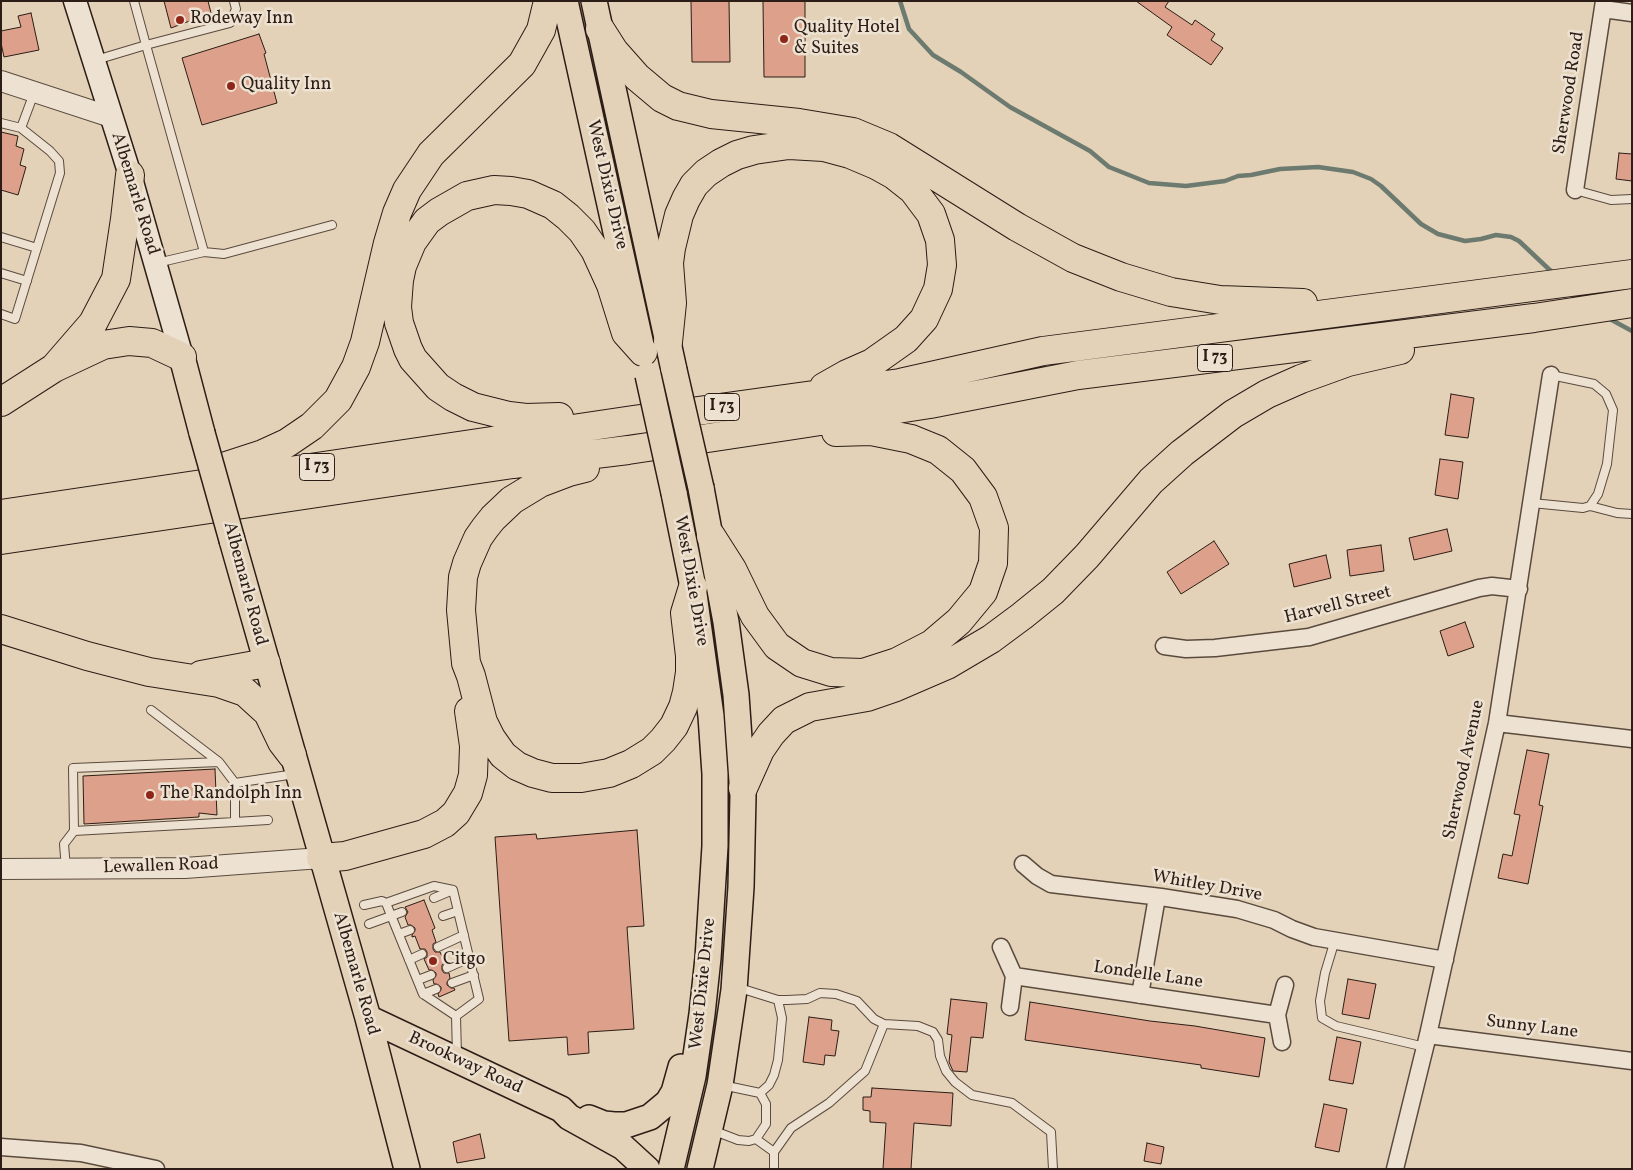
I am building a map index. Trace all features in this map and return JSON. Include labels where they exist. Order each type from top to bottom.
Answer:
[{"type":"highway","points":[[129,495],[153,480],[222,468],[263,454],[300,435],[330,409],[350,380],[363,348],[388,243],[397,213],[408,190],[431,154],[522,64],[541,30],[548,1]]},
{"type":"highway","points":[[600,29],[614,51],[637,77],[662,98],[678,106],[711,114],[799,123],[853,132],[889,147],[1017,227],[1073,258],[1121,277],[1171,292],[1220,300],[1267,303],[1334,303],[1462,296]]},
{"type":"highway","points":[[668,342],[672,303],[670,263],[672,240],[678,215],[694,185],[706,173],[721,163],[737,155],[754,150],[789,145],[824,147],[850,154],[876,164],[894,175],[913,190],[930,214],[940,240],[942,264],[938,289],[924,319],[906,339],[872,363],[847,374],[811,394]]},
{"type":"highway","points":[[54,368],[93,324],[116,279],[126,219],[130,175]]},
{"type":"highway","points":[[633,420],[608,411],[556,417],[526,418],[509,416],[473,407],[438,387],[413,359],[399,323],[397,292],[402,266],[407,253],[418,232],[427,221],[452,203],[467,196],[494,190],[511,191],[541,199],[568,217],[582,231],[595,250],[614,293],[626,333],[646,363]]},
{"type":"highway","name":"I 73","points":[[1,514],[811,394],[900,384],[1043,351],[1632,274]]},
{"type":"highway","name":"I 73","points":[[1,540],[513,464],[628,450],[801,424],[930,404],[1078,375],[1534,318],[1632,303]]},
{"type":"highway","points":[[743,788],[760,750],[784,720],[810,707],[867,697],[947,665],[991,639],[1022,616],[1053,591],[1087,556],[1151,482],[1182,453],[1242,409],[1267,394],[1348,362],[1534,318]]},
{"type":"highway","points":[[1,402],[54,368],[102,345],[129,341],[152,343],[182,357]]},
{"type":"highway","points":[[711,536],[732,569],[754,616],[777,646],[802,663],[830,672],[863,673],[897,662],[914,654],[932,644],[959,621],[983,592],[993,563],[994,528],[983,497],[963,470],[938,450],[911,439],[871,431],[831,432],[801,424]]},
{"type":"highway","points":[[628,450],[595,466],[562,474],[526,490],[502,508],[485,528],[472,550],[463,577],[461,624],[466,664],[487,730],[496,747],[510,762],[525,771],[552,778],[581,778],[609,773],[631,764],[652,751],[669,734],[681,712],[687,692],[690,672],[685,613],[693,587]]},
{"type":"highway","points":[[1,629],[87,656],[140,670],[218,683],[245,692],[268,713],[295,765]]},
{"type":"highway","points":[[187,678],[266,663]]},
{"type":"highway","points":[[321,858],[345,856],[424,834],[445,823],[461,807],[468,793],[474,766],[474,746],[464,676],[466,664]]},
{"type":"main road","name":"Albemarle Road","points":[[75,1],[130,175],[182,357],[266,663],[368,1018],[407,1169]]},
{"type":"main road","name":"West Dixie Drive","points":[[566,1],[674,493],[693,587],[711,716],[715,774],[713,882],[708,958],[693,1076],[671,1169]]},
{"type":"main road","name":"West Dixie Drive","points":[[594,1],[711,536],[736,695],[743,788],[741,887],[734,990],[720,1085],[704,1165]]},
{"type":"main road","points":[[561,1109],[571,1110],[594,1121],[614,1126],[638,1122],[655,1114],[668,1102],[674,1092],[687,1042],[702,1014]]},
{"type":"main road","name":"Brookway Road","points":[[368,1018],[561,1109]]},
{"type":"main road","points":[[561,1109],[569,1117],[623,1146],[647,1169]]},
{"type":"street","points":[[1604,5],[1632,13]]},
{"type":"street","name":"Sherwood Road","points":[[1575,190],[1604,5]]},
{"type":"street","points":[[1,81],[111,116]]},
{"type":"street","name":"Sherwood Avenue","points":[[1395,1169],[1427,1041],[1497,723],[1551,375]]},
{"type":"street","name":"Harvell Street","points":[[1164,646],[1186,649],[1215,648],[1309,637],[1478,588],[1492,586],[1519,589]]},
{"type":"street","points":[[1497,723],[1632,739]]},
{"type":"street","name":"Lewallen Road","points":[[1,869],[185,868],[321,858]]},
{"type":"street","name":"Whitley Drive","points":[[1023,864],[1043,881],[1051,884],[1237,909],[1274,920],[1292,930],[1314,937],[1445,960]]},
{"type":"street","points":[[1140,995],[1157,897]]},
{"type":"street","points":[[1001,947],[1014,976],[1010,1007]]},
{"type":"street","name":"Londelle Lane","points":[[1014,976],[1277,1015]]},
{"type":"street","points":[[1282,1042],[1277,1015],[1285,985]]},
{"type":"street","name":"Sunny Lane","points":[[1427,1041],[1632,1061]]},
{"type":"street","points":[[1,1147],[81,1152],[156,1169]]},
{"type":"lane","points":[[134,1],[204,252]]},
{"type":"lane","points":[[94,61],[230,23],[236,9],[234,1]]},
{"type":"lane","points":[[20,128],[35,92]]},
{"type":"lane","points":[[1,123],[20,128],[50,151],[59,161],[60,173],[15,319],[1,314]]},
{"type":"lane","points":[[1575,190],[1611,200],[1632,199]]},
{"type":"lane","points":[[155,264],[204,252],[224,254],[332,225]]},
{"type":"lane","points":[[1,237],[37,248]]},
{"type":"lane","points":[[1,273],[27,281]]},
{"type":"lane","points":[[1551,375],[1594,384],[1606,394],[1613,410],[1607,464],[1598,494],[1590,506]]},
{"type":"lane","points":[[1532,503],[1583,508],[1590,506],[1617,513],[1632,514]]},
{"type":"lane","points":[[151,710],[219,762],[235,783],[234,822]]},
{"type":"lane","points":[[66,868],[64,844],[74,831],[73,768],[219,762]]},
{"type":"lane","points":[[235,783],[295,765]]},
{"type":"lane","points":[[74,831],[268,820]]},
{"type":"lane","points":[[364,905],[382,901],[386,903],[434,886],[453,890]]},
{"type":"lane","points":[[434,898],[453,890]]},
{"type":"lane","points":[[453,890],[479,999],[456,1016]]},
{"type":"lane","points":[[386,903],[423,994],[456,1016]]},
{"type":"lane","points":[[443,916],[458,911]]},
{"type":"lane","points":[[369,924],[402,912]]},
{"type":"lane","points":[[399,934],[410,930]]},
{"type":"lane","points":[[438,947],[464,935]]},
{"type":"lane","points":[[1336,940],[1325,973],[1320,1001],[1322,1018],[1336,1026],[1427,1041]]},
{"type":"lane","points":[[410,960],[422,954]]},
{"type":"lane","points":[[447,968],[469,958]]},
{"type":"lane","points":[[418,980],[431,975]]},
{"type":"lane","points":[[452,983],[474,975]]},
{"type":"lane","points":[[423,994],[436,989]]},
{"type":"lane","points":[[734,990],[746,990],[778,1000],[806,999],[820,994],[836,994],[857,1001],[874,1019],[884,1024],[918,1026],[933,1032],[938,1040],[940,1056],[946,1071],[955,1082],[972,1095],[1012,1103],[1051,1132],[1053,1169]]},
{"type":"lane","points":[[760,1094],[769,1085],[778,1060],[782,1018],[778,1000]]},
{"type":"lane","points":[[456,1016],[457,1060]]},
{"type":"lane","points":[[774,1169],[774,1152],[792,1128],[828,1103],[865,1071],[884,1024]]},
{"type":"lane","points":[[710,1130],[738,1140],[750,1141],[756,1139],[763,1132],[767,1118],[766,1104],[760,1094],[720,1085]]},
{"type":"lane","points":[[756,1139],[774,1152]]},
{"type":"building","name":"Rodeway Inn","points":[[164,1],[208,1],[211,13],[171,28]]},
{"type":"building","points":[[691,1],[729,1],[730,62],[692,62]]},
{"type":"building","name":"Quality Hotel & Suites","points":[[763,1],[805,1],[805,77],[764,77]]},
{"type":"building","points":[[1136,1],[1169,1],[1165,7],[1192,25],[1195,20],[1215,34],[1211,40],[1223,48],[1211,65],[1167,35],[1172,27]]},
{"type":"building","points":[[31,13],[39,50],[4,57],[1,31],[21,27],[18,16]]},
{"type":"building","name":"Quality Inn","points":[[259,34],[266,53],[264,54],[277,103],[202,125],[182,58]]},
{"type":"building","points":[[1,132],[18,136],[16,146],[24,149],[20,165],[26,167],[18,195],[1,190]]},
{"type":"building","points":[[1619,153],[1632,154],[1632,181],[1616,179]]},
{"type":"building","points":[[1451,394],[1474,398],[1468,438],[1445,435]]},
{"type":"building","points":[[1440,459],[1463,462],[1458,499],[1435,495]]},
{"type":"building","points":[[1447,529],[1452,551],[1414,560],[1409,538]]},
{"type":"building","points":[[1214,541],[1229,564],[1181,594],[1167,572]]},
{"type":"building","points":[[1381,545],[1384,571],[1350,576],[1347,550]]},
{"type":"building","points":[[1326,555],[1331,578],[1294,587],[1289,564]]},
{"type":"building","points":[[1465,622],[1474,647],[1448,656],[1440,631]]},
{"type":"building","points":[[1527,750],[1549,754],[1539,805],[1543,806],[1528,884],[1498,878],[1503,854],[1512,856],[1520,815],[1514,814]]},
{"type":"building","name":"The Randolph Inn","points":[[215,769],[217,815],[199,813],[199,817],[84,824],[83,776]]},
{"type":"building","points":[[637,830],[644,926],[627,927],[634,1029],[588,1032],[589,1053],[568,1055],[567,1037],[509,1041],[495,837],[536,834],[537,839]]},
{"type":"building","points":[[424,900],[435,928],[432,930],[436,942],[433,944],[433,949],[435,952],[440,952],[445,963],[442,965],[442,970],[444,973],[449,973],[450,978],[447,985],[455,990],[439,997],[438,994],[441,987],[434,984],[433,980],[436,973],[429,970],[424,959],[427,957],[427,952],[425,949],[420,949],[415,936],[412,937],[415,928],[408,925],[405,917],[408,912],[405,907]]},
{"type":"building","points":[[1348,979],[1376,984],[1369,1019],[1342,1014]]},
{"type":"building","points":[[951,999],[987,1003],[983,1038],[971,1037],[967,1072],[953,1071],[949,1062],[952,1035],[947,1034]]},
{"type":"building","points":[[1030,1002],[1265,1038],[1259,1077],[1201,1068],[1201,1065],[1025,1040]]},
{"type":"building","points":[[809,1017],[832,1020],[831,1030],[839,1031],[835,1056],[825,1055],[824,1065],[803,1062]]},
{"type":"building","points":[[1337,1037],[1361,1042],[1353,1084],[1329,1080]]},
{"type":"building","points":[[872,1088],[953,1093],[951,1126],[914,1123],[911,1169],[883,1169],[886,1123],[870,1122],[870,1111],[863,1110],[863,1097],[871,1097]]},
{"type":"building","points":[[1324,1104],[1347,1109],[1339,1152],[1315,1147]]},
{"type":"building","points":[[480,1134],[485,1158],[457,1163],[453,1142]]},
{"type":"building","points":[[1147,1143],[1164,1147],[1161,1164],[1144,1161]]},
{"type":"waterway","points":[[900,1],[909,29],[933,55],[961,72],[1010,107],[1090,151],[1109,167],[1149,183],[1186,186],[1225,181],[1238,176],[1280,169],[1318,167],[1353,172],[1371,179],[1381,186],[1421,224],[1438,234],[1465,241],[1496,235],[1511,237],[1519,241],[1554,274]]},
{"type":"waterway","points":[[1608,318],[1632,331]]},
{"type":"place","name":"Rodeway Inn","points":[[180,20]]},
{"type":"place","name":"Quality Hotel & Suites","points":[[784,39]]},
{"type":"place","name":"Quality Inn","points":[[231,86]]},
{"type":"place","name":"The Randolph Inn","points":[[150,795]]},
{"type":"place","name":"Citgo","points":[[433,961]]}]
